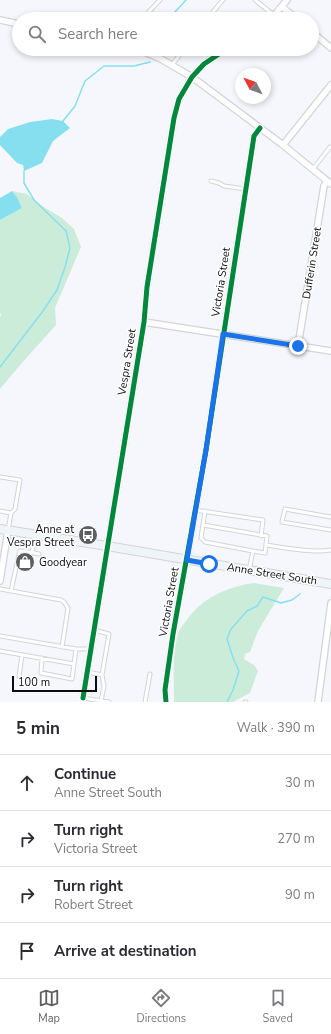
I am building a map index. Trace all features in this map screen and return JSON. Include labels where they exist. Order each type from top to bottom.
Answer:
[{"type":"street","points":[[278,12],[287,0]]},
{"type":"street","points":[[282,7],[288,12]]},
{"type":"street","points":[[0,20],[12,23]]},
{"type":"street","points":[[319,38],[331,48]]},
{"type":"street","points":[[156,56],[192,77],[283,145],[329,183]]},
{"type":"street","name":"Vespra Street","points":[[83,698],[144,322],[147,287],[174,118],[179,99],[192,77],[204,64],[216,56]]},
{"type":"street","points":[[283,145],[331,85]]},
{"type":"street","name":"Victoria Street","points":[[166,702],[165,690],[173,634],[206,450],[254,136],[260,128]]},
{"type":"street","name":"Dufferin Street","points":[[298,346],[324,186],[329,183]]},
{"type":"street","points":[[144,322],[331,351]]},
{"type":"street","points":[[0,581],[4,530]]},
{"type":"street","name":"Anne Street South","points":[[4,530],[331,584]]},
{"type":"street","points":[[318,702],[331,603]]},
{"type":"lane","points":[[149,12],[160,0]]},
{"type":"lane","points":[[213,12],[223,0]]},
{"type":"lane","points":[[255,0],[268,12]]},
{"type":"lane","points":[[172,65],[179,56]]},
{"type":"lane","points":[[313,169],[330,147]]},
{"type":"lane","points":[[211,181],[224,186],[246,189]]},
{"type":"lane","points":[[0,477],[20,480],[15,509],[11,513],[4,530]]},
{"type":"lane","points":[[331,517],[285,508],[282,522],[331,530]]},
{"type":"lane","points":[[195,510],[263,520],[261,536]]},
{"type":"lane","points":[[0,511],[11,513]]},
{"type":"lane","points":[[203,525],[267,536],[265,553],[205,542],[201,538],[205,511]]},
{"type":"lane","points":[[32,553],[35,535]]},
{"type":"lane","points":[[266,545],[290,549],[331,550]]},
{"type":"lane","points":[[11,591],[20,551],[39,554]]},
{"type":"lane","points":[[249,570],[253,551]]},
{"type":"lane","points":[[0,589],[61,600],[64,602],[68,608],[62,647]]},
{"type":"lane","points":[[94,630],[109,634],[102,675],[104,686],[101,701]]},
{"type":"lane","points":[[0,636],[62,647],[91,649]]},
{"type":"lane","points":[[42,658],[41,673],[72,679],[76,649]]},
{"type":"lane","points":[[0,651],[74,664]]},
{"type":"lane","points":[[19,677],[22,655]]},
{"type":"lane","points":[[88,672],[102,675]]},
{"type":"lane","points":[[145,702],[150,674]]},
{"type":"lane","points":[[83,698],[109,702]]},
{"type":"green space","points":[[12,191],[27,194],[42,206],[62,218],[74,229],[81,247],[55,308],[56,325],[0,389],[0,220],[22,208],[17,197]]},
{"type":"green space","points":[[254,583],[284,588],[258,631],[250,652],[245,654],[244,659],[254,665],[258,671],[250,693],[233,702],[174,702],[175,651],[178,634],[181,628],[192,613],[207,600],[234,587]]},
{"type":"water","points":[[52,119],[63,121],[70,128],[53,141],[42,163],[24,171],[23,165],[17,163],[0,145],[0,137],[8,129],[30,122]]},
{"type":"water","points":[[12,191],[17,197],[22,208],[0,220],[0,198]]},
{"type":"waterway","points":[[175,12],[186,0]]},
{"type":"waterway","points":[[63,121],[75,106],[85,81],[104,66],[134,66],[150,62]]},
{"type":"waterway","points":[[0,367],[43,311],[57,290],[70,248],[66,231],[34,200],[24,183],[24,171]]},
{"type":"waterway","points":[[227,702],[233,690],[239,671],[227,639],[231,629],[247,611],[257,606],[263,597],[281,603],[292,600],[300,594]]},
{"type":"cycle path","points":[[83,698],[144,322],[147,287],[174,118],[179,99],[192,77],[204,64],[216,56]]},
{"type":"cycle path","points":[[166,702],[165,690],[173,634],[206,450],[254,136],[260,128]]},
{"type":"place","name":"Anne at Vespra Street","points":[[88,535]]},
{"type":"place","name":"Goodyear","points":[[25,562]]},
{"type":"route","points":[[209,564],[187,560],[206,450],[223,334],[298,346]]}]
